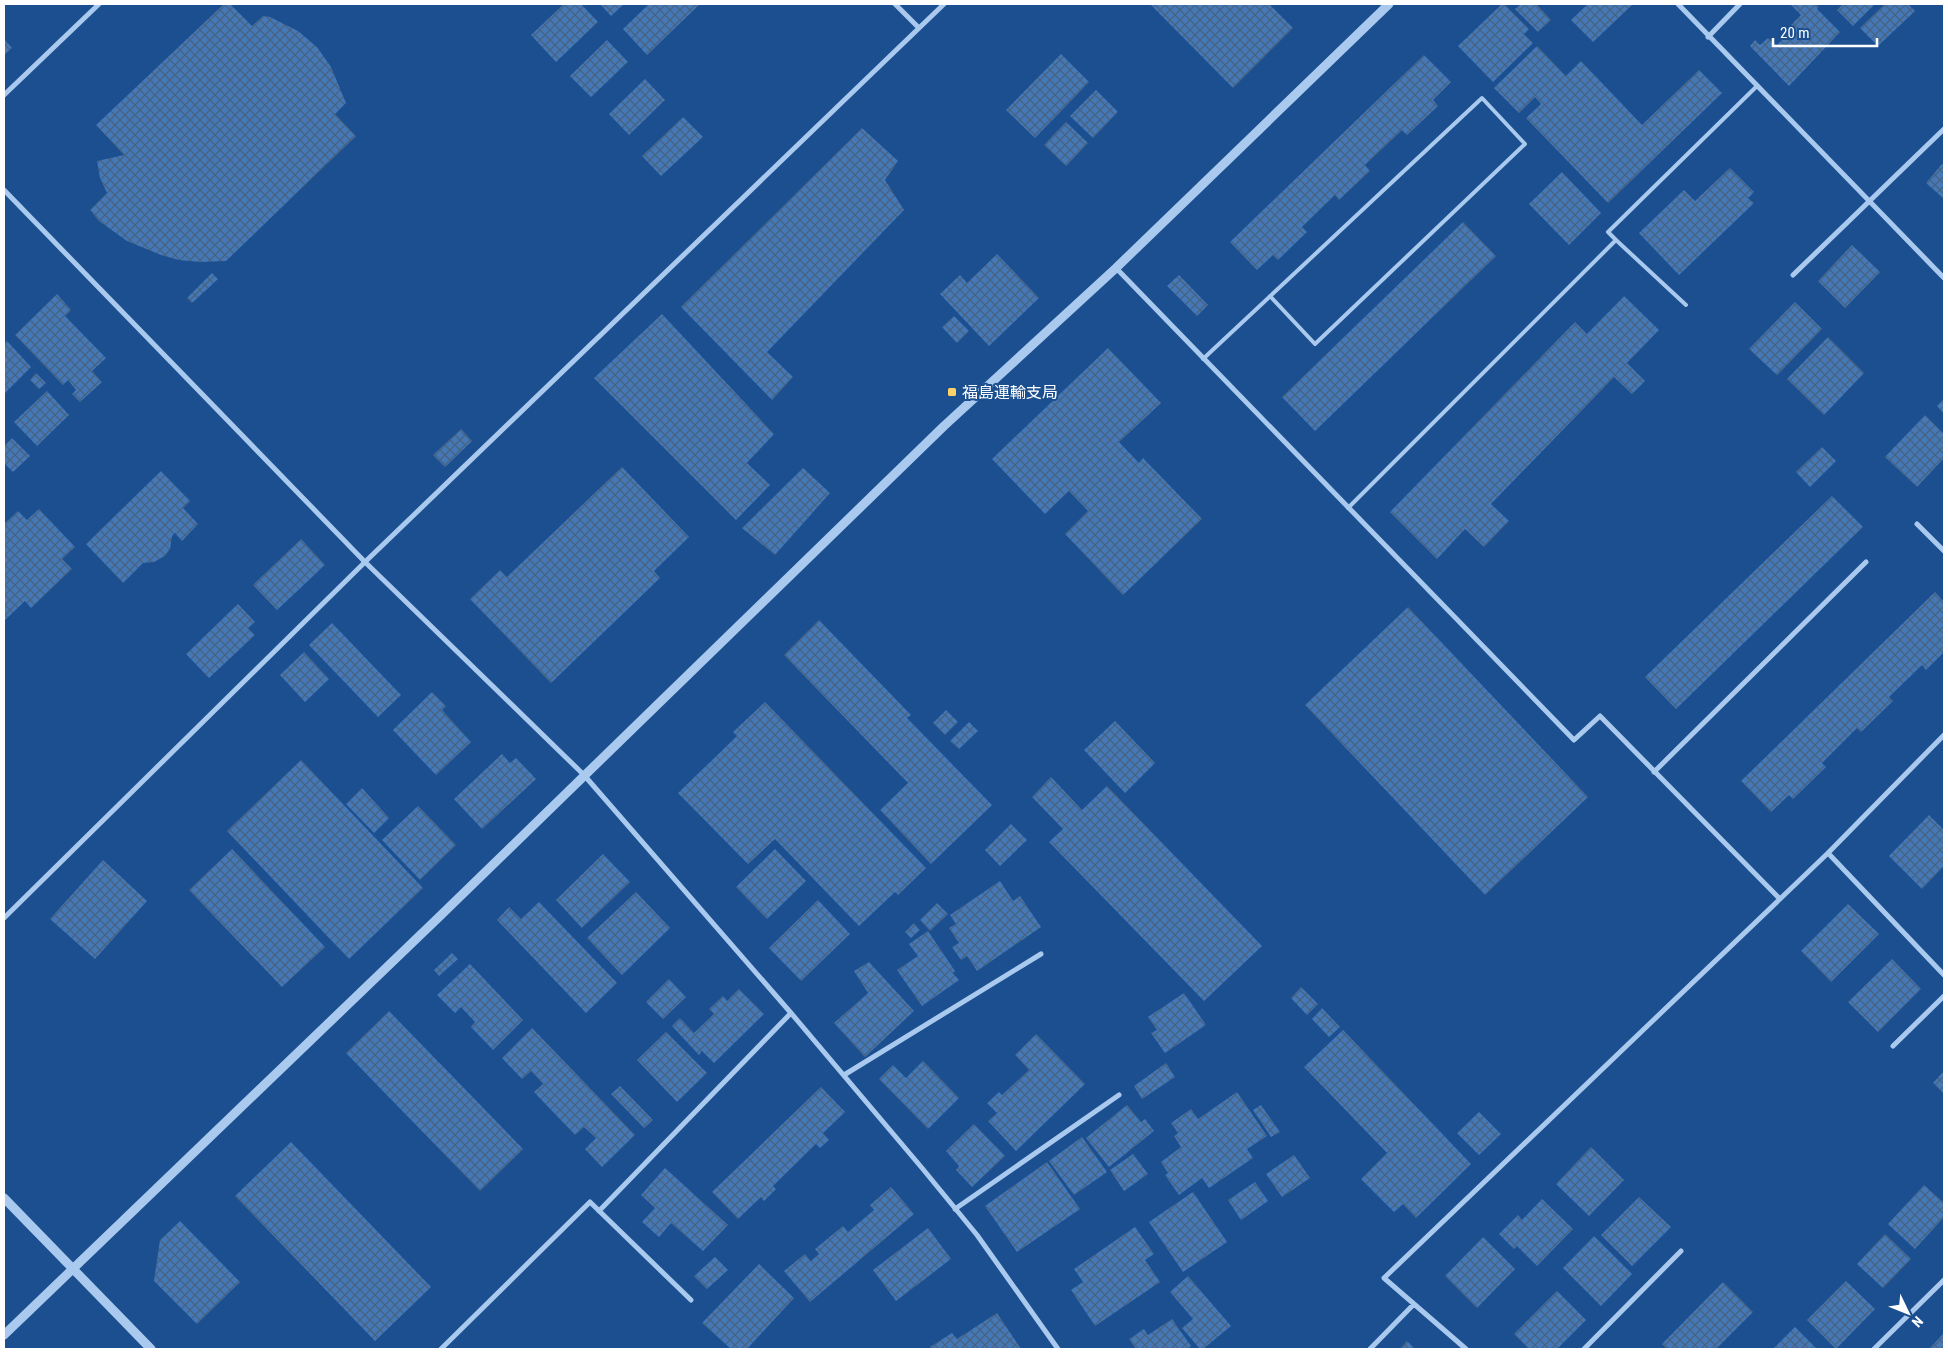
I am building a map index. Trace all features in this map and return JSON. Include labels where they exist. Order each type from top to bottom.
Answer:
[{"type":"street","points":[[4,95],[99,4]]},
{"type":"street","points":[[895,4],[919,28]]},
{"type":"street","points":[[4,918],[366,562],[944,4]]},
{"type":"street","points":[[4,1335],[944,426],[1116,268],[1390,4]]},
{"type":"street","points":[[1678,4],[1944,278]]},
{"type":"street","points":[[1708,37],[1740,4]]},
{"type":"street","points":[[1793,276],[1944,129]]},
{"type":"street","points":[[4,190],[366,562],[584,775],[792,1013],[977,1235],[1058,1349]]},
{"type":"street","points":[[1116,268],[1203,360],[1574,740],[1600,716],[1780,900]]},
{"type":"street","points":[[1916,524],[1944,552]]},
{"type":"street","points":[[1654,772],[1866,562]]},
{"type":"street","points":[[1466,1349],[1384,1278],[1828,854],[1944,735]]},
{"type":"street","points":[[1828,854],[1944,975]]},
{"type":"street","points":[[844,1075],[1042,954]]},
{"type":"street","points":[[1893,1046],[1944,996]]},
{"type":"street","points":[[599,1211],[792,1013]]},
{"type":"street","points":[[955,1209],[1119,1095]]},
{"type":"street","points":[[4,1198],[151,1349]]},
{"type":"street","points":[[442,1349],[590,1202],[691,1300]]},
{"type":"street","points":[[1584,1349],[1681,1251]]},
{"type":"street","points":[[1874,1349],[1944,1280]]},
{"type":"street","points":[[1370,1349],[1414,1304]]},
{"type":"lane","points":[[1686,305],[1608,232],[1757,86]]},
{"type":"lane","points":[[1203,360],[1270,296],[1482,98],[1525,144],[1315,344],[1270,296]]},
{"type":"lane","points":[[1348,508],[1616,240]]},
{"type":"building","points":[[224,4],[230,4],[252,26],[263,16],[270,17],[298,31],[317,47],[331,67],[346,103],[335,114],[356,136],[226,261],[200,262],[179,260],[127,241],[99,221],[90,210],[107,193],[100,178],[97,161],[124,155],[96,125]]},
{"type":"building","points":[[564,4],[581,4],[598,22],[556,62],[531,35]]},
{"type":"building","points":[[600,4],[624,4],[611,16]]},
{"type":"building","points":[[649,4],[700,4],[647,55],[623,29]]},
{"type":"building","points":[[1150,4],[1269,4],[1293,28],[1233,88]]},
{"type":"building","points":[[1502,4],[1529,29],[1524,34],[1533,43],[1493,82],[1458,46]]},
{"type":"building","points":[[1521,4],[1536,4],[1551,20],[1538,32],[1515,9]]},
{"type":"building","points":[[1588,4],[1633,4],[1593,42],[1571,20]]},
{"type":"building","points":[[1790,4],[1815,4],[1819,7],[1817,9],[1840,32],[1789,86],[1750,46],[1755,40],[1760,45],[1768,38],[1777,45],[1794,28],[1791,25],[1801,15]]},
{"type":"building","points":[[1843,4],[1874,5],[1853,26],[1837,10]]},
{"type":"building","points":[[1885,4],[1908,4],[1915,11],[1878,46],[1860,28]]},
{"type":"building","points":[[4,39],[12,48],[4,55]]},
{"type":"building","points":[[607,40],[628,62],[591,97],[570,76]]},
{"type":"building","points":[[1537,46],[1566,76],[1581,61],[1642,125],[1699,70],[1722,93],[1608,203],[1526,118],[1541,104],[1535,97],[1519,113],[1494,88]]},
{"type":"building","points":[[1061,54],[1089,82],[1035,138],[1006,110]]},
{"type":"building","points":[[1424,55],[1451,82],[1433,100],[1438,106],[1407,135],[1402,130],[1365,165],[1370,171],[1339,200],[1335,195],[1302,227],[1307,232],[1278,260],[1273,255],[1257,270],[1230,242]]},
{"type":"building","points":[[645,79],[665,100],[629,135],[609,114]]},
{"type":"building","points":[[1096,90],[1118,112],[1093,138],[1070,116]]},
{"type":"building","points":[[683,117],[703,137],[661,176],[642,156]]},
{"type":"building","points":[[1066,122],[1088,143],[1066,166],[1044,145]]},
{"type":"building","points":[[862,128],[898,161],[885,180],[904,210],[767,352],[793,377],[772,400],[681,307]]},
{"type":"building","points":[[1942,164],[1944,166],[1943,198],[1926,183]]},
{"type":"building","points":[[1730,168],[1754,192],[1748,198],[1754,203],[1679,275],[1639,233],[1684,190],[1695,201]]},
{"type":"building","points":[[1562,172],[1601,213],[1569,245],[1529,204]]},
{"type":"building","points":[[1463,222],[1496,256],[1315,431],[1282,397]]},
{"type":"building","points":[[1852,245],[1880,272],[1845,308],[1818,281]]},
{"type":"building","points":[[997,254],[1039,298],[989,346],[940,294],[960,275],[967,283]]},
{"type":"building","points":[[212,273],[218,279],[192,303],[187,298]]},
{"type":"building","points":[[1179,275],[1208,305],[1197,316],[1167,286]]},
{"type":"building","points":[[57,294],[71,310],[65,316],[106,358],[92,371],[102,382],[80,402],[72,394],[76,390],[68,380],[63,385],[15,335]]},
{"type":"building","points":[[1624,296],[1659,330],[1627,363],[1645,381],[1632,394],[1614,377],[1491,504],[1509,521],[1484,547],[1465,529],[1437,559],[1390,512],[1575,322],[1587,334]]},
{"type":"building","points":[[1795,302],[1822,329],[1777,375],[1749,349]]},
{"type":"building","points":[[662,314],[774,434],[747,463],[770,485],[736,520],[594,378]]},
{"type":"building","points":[[954,316],[969,331],[957,343],[942,327]]},
{"type":"building","points":[[1828,337],[1864,373],[1824,415],[1787,379]]},
{"type":"building","points":[[7,341],[31,367],[4,394],[4,344]]},
{"type":"building","points":[[1108,348],[1161,403],[1119,442],[1139,463],[1143,458],[1202,519],[1123,595],[1065,534],[1088,511],[1069,491],[1045,514],[992,459]]},
{"type":"building","points":[[36,373],[46,383],[39,389],[30,380]]},
{"type":"building","points":[[47,391],[69,415],[37,446],[14,422]]},
{"type":"building","points":[[1944,399],[1944,414],[1937,406]]},
{"type":"building","points":[[1925,415],[1944,434],[1944,458],[1917,487],[1885,457]]},
{"type":"building","points":[[461,429],[472,441],[445,467],[433,455]]},
{"type":"building","points":[[12,438],[30,456],[13,472],[4,463],[4,446]]},
{"type":"building","points":[[1822,447],[1836,461],[1810,487],[1796,472]]},
{"type":"building","points":[[622,467],[689,537],[654,571],[660,578],[551,683],[470,599],[500,570],[507,577]]},
{"type":"building","points":[[803,468],[830,493],[775,555],[742,528]]},
{"type":"building","points":[[161,471],[190,501],[183,508],[198,524],[182,541],[175,533],[172,536],[170,549],[165,556],[154,562],[143,563],[123,583],[86,544]]},
{"type":"building","points":[[1832,496],[1863,527],[1676,709],[1645,677]]},
{"type":"building","points":[[39,509],[75,547],[62,559],[72,569],[31,608],[25,601],[4,621],[4,524],[18,511],[27,520]]},
{"type":"building","points":[[301,539],[325,565],[277,610],[253,585]]},
{"type":"building","points":[[1935,592],[1944,602],[1944,652],[1926,670],[1922,665],[1889,697],[1893,701],[1861,732],[1857,728],[1822,763],[1826,767],[1793,799],[1789,795],[1771,812],[1741,781]]},
{"type":"building","points":[[238,604],[255,622],[248,628],[255,635],[209,678],[186,654]]},
{"type":"building","points":[[1408,607],[1588,797],[1485,895],[1305,705]]},
{"type":"building","points":[[819,620],[911,715],[907,718],[992,805],[931,864],[880,810],[908,783],[784,655]]},
{"type":"building","points":[[332,623],[401,695],[378,717],[309,645]]},
{"type":"building","points":[[304,652],[329,679],[305,702],[280,675]]},
{"type":"building","points":[[432,692],[446,706],[442,710],[471,742],[436,775],[393,730]]},
{"type":"building","points":[[765,702],[926,868],[898,895],[895,892],[859,926],[775,839],[748,864],[678,793],[737,736],[733,732]]},
{"type":"building","points":[[946,710],[958,722],[945,735],[933,723]]},
{"type":"building","points":[[1115,721],[1155,763],[1125,793],[1084,750]]},
{"type":"building","points":[[969,722],[978,731],[959,749],[950,741]]},
{"type":"building","points":[[502,754],[510,763],[516,758],[536,779],[482,829],[454,799]]},
{"type":"building","points":[[301,760],[423,888],[349,959],[227,831]]},
{"type":"building","points":[[1051,777],[1082,810],[1107,786],[1262,946],[1204,1001],[1049,842],[1063,829],[1032,797]]},
{"type":"building","points":[[362,788],[389,818],[374,833],[346,804]]},
{"type":"building","points":[[418,806],[456,845],[420,880],[382,840]]},
{"type":"building","points":[[1929,815],[1944,830],[1944,866],[1922,889],[1889,856]]},
{"type":"building","points":[[1011,824],[1027,840],[1000,866],[985,850]]},
{"type":"building","points":[[232,849],[325,947],[282,987],[189,890]]},
{"type":"building","points":[[775,849],[806,881],[767,919],[736,887]]},
{"type":"building","points":[[603,854],[630,882],[582,928],[556,900]]},
{"type":"building","points":[[103,860],[147,901],[95,959],[50,919]]},
{"type":"building","points":[[1000,881],[1013,901],[1020,896],[1041,927],[977,971],[967,956],[961,960],[952,947],[959,943],[949,928],[956,924],[950,915]]},
{"type":"building","points":[[636,892],[670,928],[622,975],[587,938]]},
{"type":"building","points":[[818,900],[850,934],[801,981],[769,948]]},
{"type":"building","points":[[539,902],[617,983],[586,1013],[497,920],[509,907],[521,919]]},
{"type":"building","points":[[937,903],[948,914],[930,931],[920,920]]},
{"type":"building","points":[[1848,904],[1879,934],[1831,982],[1801,951]]},
{"type":"building","points":[[914,923],[920,930],[911,938],[905,932]]},
{"type":"building","points":[[928,931],[959,980],[922,1006],[897,970],[918,956],[909,944]]},
{"type":"building","points":[[452,953],[458,959],[439,976],[434,970]]},
{"type":"building","points":[[1892,959],[1921,989],[1878,1032],[1848,1002]]},
{"type":"building","points":[[869,962],[914,1011],[865,1057],[834,1023],[868,993],[854,971]]},
{"type":"building","points":[[470,964],[523,1020],[493,1050],[471,1027],[475,1022],[461,1007],[455,1013],[437,995]]},
{"type":"building","points":[[669,979],[686,997],[663,1019],[646,1002]]},
{"type":"building","points":[[1301,987],[1318,1004],[1307,1015],[1291,998]]},
{"type":"building","points":[[739,989],[764,1014],[714,1063],[702,1051],[699,1055],[672,1026],[680,1018],[694,1033],[714,1014],[709,1009],[723,996],[727,1001]]},
{"type":"building","points":[[1184,993],[1206,1025],[1165,1053],[1151,1033],[1157,1030],[1148,1017]]},
{"type":"building","points":[[1322,1008],[1340,1027],[1329,1037],[1312,1019]]},
{"type":"building","points":[[389,1011],[523,1149],[480,1191],[346,1053]]},
{"type":"building","points":[[532,1028],[635,1135],[602,1167],[585,1149],[596,1138],[584,1127],[575,1135],[534,1092],[543,1084],[531,1071],[522,1079],[502,1058]]},
{"type":"building","points":[[1343,1030],[1471,1164],[1416,1218],[1403,1204],[1394,1212],[1361,1179],[1387,1153],[1304,1067]]},
{"type":"building","points":[[666,1032],[707,1073],[677,1102],[637,1060]]},
{"type":"building","points":[[1036,1034],[1085,1084],[1016,1151],[988,1121],[997,1113],[987,1103],[999,1092],[1002,1095],[1029,1070],[1015,1055]]},
{"type":"building","points":[[923,1061],[959,1098],[928,1129],[879,1079],[893,1065],[906,1078]]},
{"type":"building","points":[[1166,1063],[1175,1077],[1142,1099],[1134,1086]]},
{"type":"building","points":[[1944,1071],[1944,1094],[1933,1083]]},
{"type":"building","points":[[620,1086],[653,1120],[644,1128],[611,1094]]},
{"type":"building","points":[[821,1087],[845,1112],[823,1133],[829,1140],[820,1148],[816,1144],[773,1186],[776,1189],[764,1201],[761,1197],[738,1219],[712,1192]]},
{"type":"building","points":[[1237,1092],[1267,1136],[1247,1149],[1253,1158],[1209,1188],[1202,1178],[1179,1195],[1165,1175],[1168,1173],[1161,1162],[1181,1147],[1174,1136],[1178,1133],[1171,1123],[1191,1109],[1198,1119]]},
{"type":"building","points":[[1127,1105],[1141,1122],[1145,1119],[1154,1131],[1109,1167],[1086,1138]]},
{"type":"building","points":[[1261,1105],[1280,1132],[1271,1137],[1253,1110]]},
{"type":"building","points":[[1479,1112],[1501,1134],[1479,1155],[1457,1133]]},
{"type":"building","points":[[974,1124],[1005,1156],[972,1187],[956,1170],[959,1166],[946,1151]]},
{"type":"building","points":[[1082,1137],[1107,1172],[1074,1195],[1049,1161]]},
{"type":"building","points":[[291,1142],[431,1287],[375,1341],[235,1196]]},
{"type":"building","points":[[1591,1147],[1624,1180],[1589,1216],[1556,1184]]},
{"type":"building","points":[[1133,1154],[1148,1174],[1124,1191],[1110,1170]]},
{"type":"building","points":[[1294,1155],[1310,1178],[1282,1197],[1266,1174]]},
{"type":"building","points":[[1047,1162],[1080,1209],[1017,1252],[985,1206]]},
{"type":"building","points":[[665,1168],[728,1225],[703,1251],[671,1223],[659,1237],[642,1222],[655,1208],[641,1195]]},
{"type":"building","points":[[1255,1182],[1268,1201],[1241,1220],[1228,1200]]},
{"type":"building","points":[[1924,1185],[1944,1203],[1944,1217],[1915,1249],[1888,1224]]},
{"type":"building","points":[[891,1187],[914,1214],[810,1302],[784,1271],[805,1254],[811,1261],[819,1254],[815,1249],[843,1226],[848,1232],[874,1210],[870,1205]]},
{"type":"building","points":[[1193,1192],[1227,1242],[1183,1272],[1149,1222]]},
{"type":"building","points":[[1639,1197],[1671,1227],[1632,1266],[1601,1235]]},
{"type":"building","points":[[1542,1199],[1573,1229],[1537,1266],[1517,1246],[1514,1249],[1499,1234],[1518,1215],[1522,1220]]},
{"type":"building","points":[[180,1221],[240,1282],[197,1324],[154,1281],[160,1240]]},
{"type":"building","points":[[1135,1227],[1154,1254],[1145,1260],[1160,1282],[1095,1326],[1071,1290],[1083,1282],[1074,1269]]},
{"type":"building","points":[[928,1228],[951,1259],[896,1301],[873,1270]]},
{"type":"building","points":[[1885,1234],[1911,1259],[1883,1288],[1857,1264]]},
{"type":"building","points":[[1594,1236],[1632,1274],[1601,1306],[1563,1268]]},
{"type":"building","points":[[1483,1237],[1515,1269],[1477,1308],[1445,1276]]},
{"type":"building","points":[[715,1257],[728,1270],[707,1289],[694,1276]]},
{"type":"building","points":[[759,1264],[794,1298],[747,1349],[731,1349],[702,1323]]},
{"type":"building","points":[[1188,1276],[1231,1326],[1203,1349],[1200,1349],[1182,1328],[1193,1319],[1170,1292]]},
{"type":"building","points":[[1846,1281],[1875,1309],[1836,1349],[1807,1320]]},
{"type":"building","points":[[1723,1282],[1753,1312],[1716,1349],[1667,1349],[1662,1344]]},
{"type":"building","points":[[1557,1291],[1586,1320],[1557,1349],[1529,1349],[1514,1334]]},
{"type":"building","points":[[997,1313],[1021,1349],[932,1349],[930,1347],[952,1333],[957,1339]]},
{"type":"building","points":[[1172,1319],[1191,1346],[1187,1349],[1136,1349],[1129,1339],[1144,1329],[1148,1335]]},
{"type":"building","points":[[1795,1327],[1817,1349],[1773,1349]]},
{"type":"building","points":[[1944,1333],[1944,1349],[1929,1349]]},
{"type":"building","points":[[1407,1341],[1415,1349],[1400,1349]]},
{"type":"place","name":"福島運輸支局","points":[[952,392]]}]
